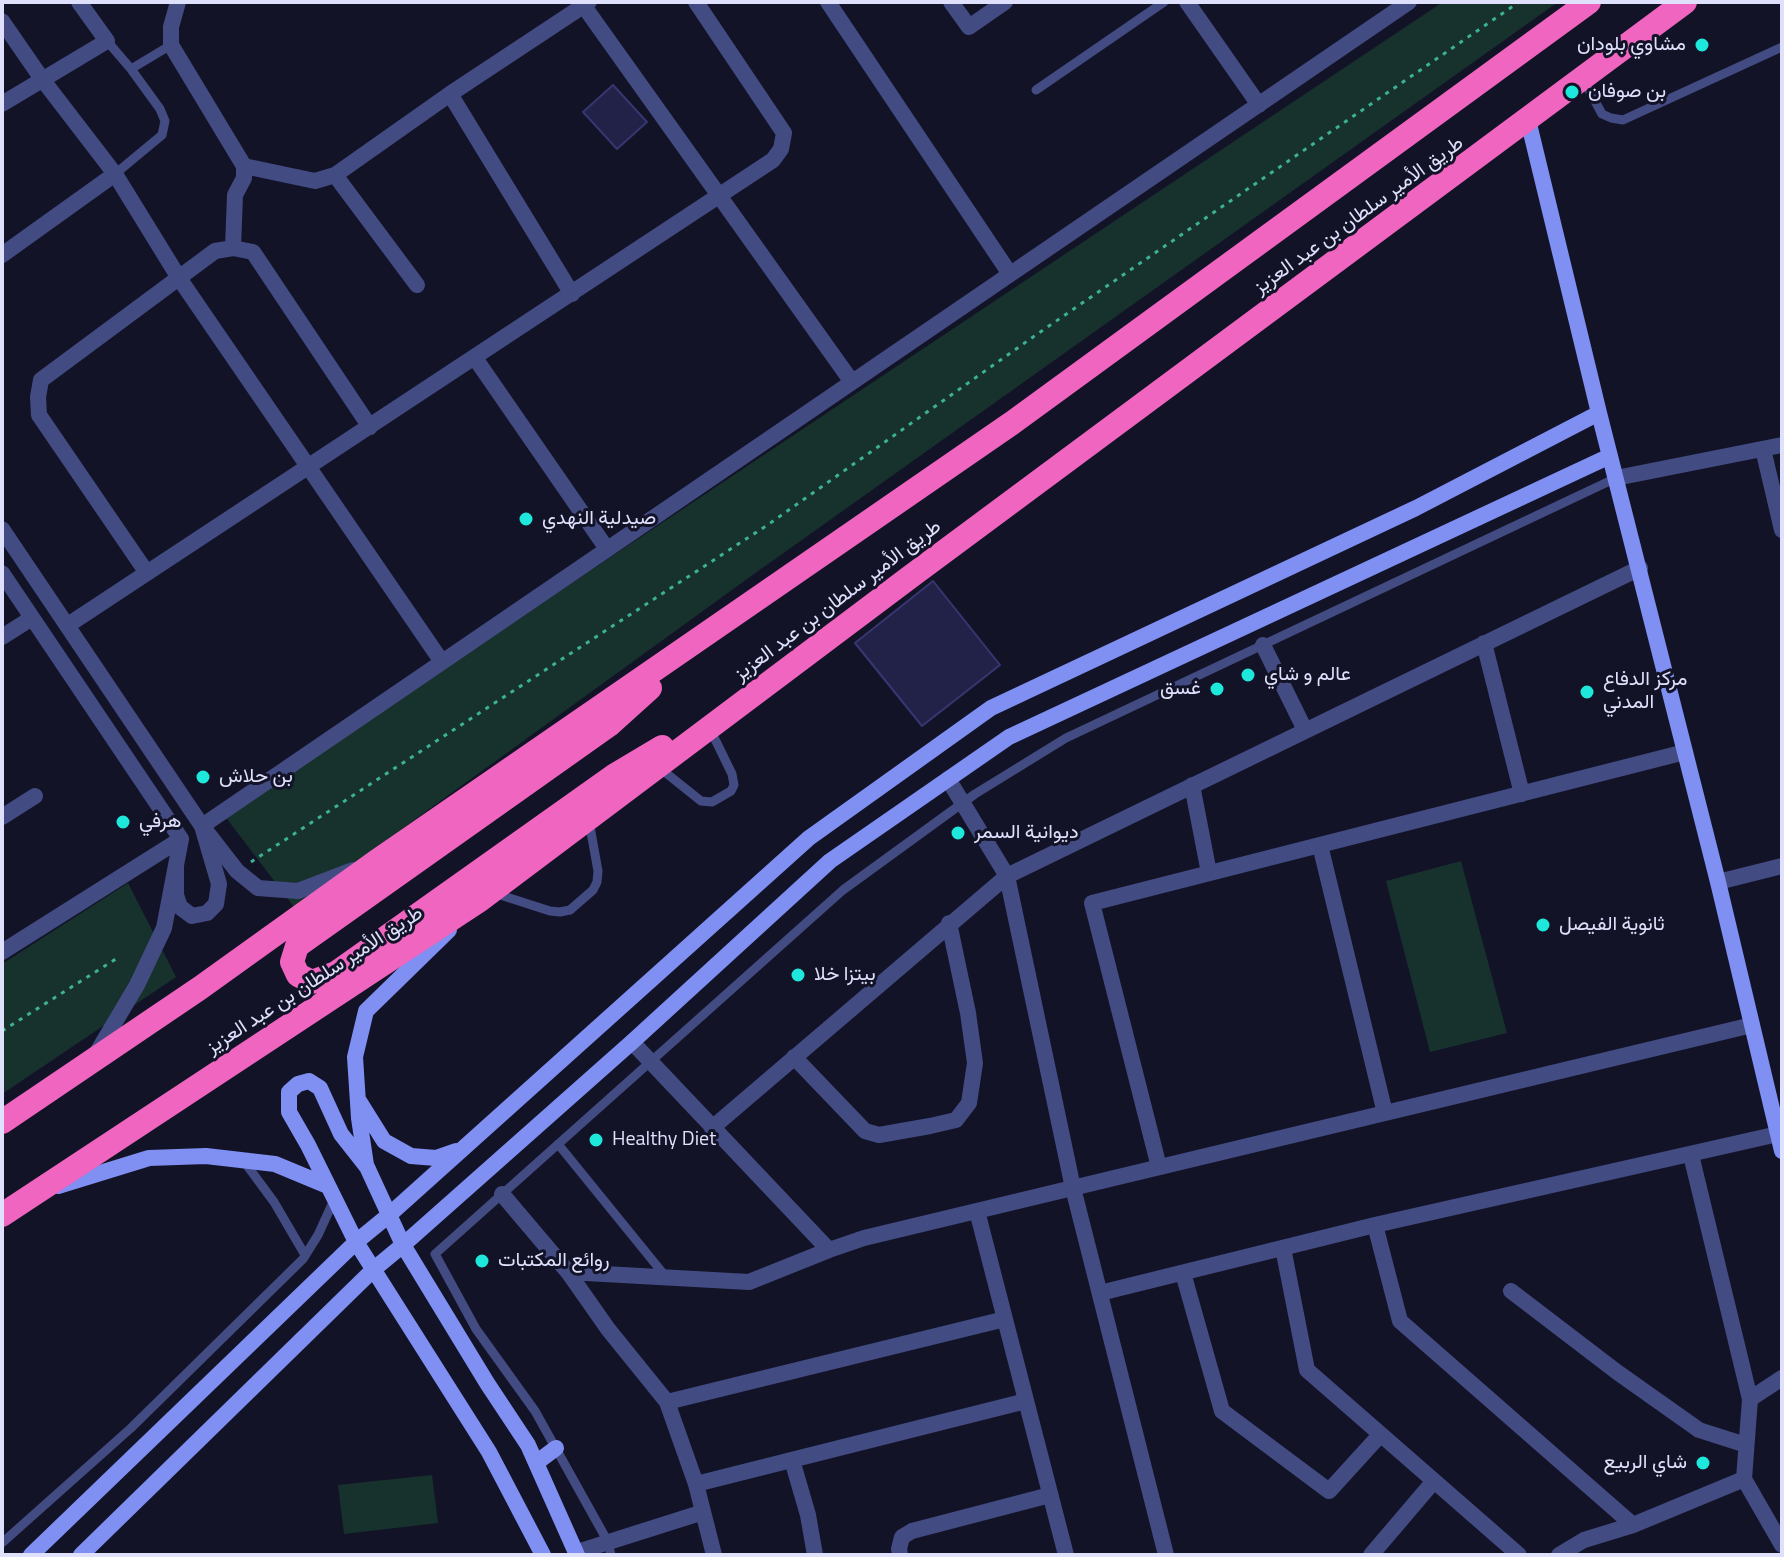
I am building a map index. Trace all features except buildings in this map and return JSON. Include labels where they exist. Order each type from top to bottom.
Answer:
[{"type":"highway","name":"طريق الأمير سلطان بن عبد العزيز","points":[[2,1122],[200,988],[377,861],[1012,423],[1589,2]]},
{"type":"highway","name":"طريق الأمير سلطان بن عبد العزيز","points":[[2,1215],[485,896],[1685,2]]},
{"type":"highway","points":[[740,611],[609,725],[297,946],[292,962],[298,975],[312,982],[336,973],[615,775],[769,683]]},
{"type":"street","points":[[2,104],[107,41],[79,2]]},
{"type":"street","points":[[178,2],[171,27],[171,45],[244,166],[244,178],[235,195],[233,248]]},
{"type":"street","points":[[68,625],[773,160],[781,149],[784,133],[696,2]]},
{"type":"street","points":[[828,2],[1010,274]]},
{"type":"street","points":[[951,2],[969,27],[1005,2]]},
{"type":"street","points":[[1187,2],[1259,105]]},
{"type":"street","points":[[202,826],[1409,2]]},
{"type":"street","points":[[244,166],[315,181],[335,175],[584,3],[852,382]]},
{"type":"street","points":[[2,21],[115,174],[179,278],[442,662]]},
{"type":"street","points":[[450,94],[572,294]]},
{"type":"street","points":[[1528,120],[1752,1025],[1775,1088],[1782,1151]]},
{"type":"street","points":[[2,255],[115,174]]},
{"type":"street","points":[[335,175],[417,285]]},
{"type":"street","points":[[147,573],[39,415],[41,380],[215,251],[233,248],[253,252],[370,427]]},
{"type":"street","points":[[475,358],[607,549]]},
{"type":"street","points":[[31,1555],[356,1242],[809,838],[991,708],[1416,508],[1599,413]]},
{"type":"street","points":[[1616,478],[1782,445]]},
{"type":"street","points":[[1763,449],[1782,530]]},
{"type":"street","points":[[81,1555],[374,1269],[632,1042],[830,861],[1009,737],[1610,456]]},
{"type":"street","points":[[2,529],[202,826],[237,871],[258,888],[298,891],[377,861]]},
{"type":"street","points":[[712,1128],[1007,876],[1640,568]]},
{"type":"street","points":[[2,573],[181,839],[164,928],[137,985],[92,1061]]},
{"type":"street","points":[[2,637],[32,618]]},
{"type":"street","points":[[1484,643],[1522,794]]},
{"type":"street","points":[[1263,645],[1305,730]]},
{"type":"street","points":[[1159,1167],[1092,903],[1685,752]]},
{"type":"street","points":[[948,779],[1007,876],[1073,1188],[1166,1555]]},
{"type":"street","points":[[1192,785],[1209,873]]},
{"type":"street","points":[[2,817],[35,796]]},
{"type":"street","points":[[176,868],[176,895],[180,907],[192,916],[207,913],[216,904],[219,884],[202,826]]},
{"type":"street","points":[[2,952],[181,839]]},
{"type":"street","points":[[1320,845],[1385,1113]]},
{"type":"street","points":[[1718,882],[1782,866]]},
{"type":"street","points":[[367,1167],[359,1118],[355,1057],[366,1011],[485,896]]},
{"type":"street","points":[[794,1057],[865,1131],[879,1135],[956,1120],[969,1103],[975,1063],[949,923]]},
{"type":"street","points":[[568,1272],[749,1282],[864,1238],[1752,1025]]},
{"type":"street","points":[[632,1042],[829,1250]]},
{"type":"street","points":[[543,1555],[489,1452],[356,1242],[289,1112],[289,1092],[298,1084],[309,1081],[320,1088],[341,1134],[367,1167],[403,1245],[528,1445],[577,1553],[609,1548],[703,1512]]},
{"type":"street","points":[[358,1098],[384,1141],[411,1156],[436,1158],[465,1147]]},
{"type":"street","points":[[1100,1293],[1375,1225],[1778,1134]]},
{"type":"street","points":[[1691,1155],[1750,1399],[1744,1479],[1782,1545]]},
{"type":"street","points":[[34,1193],[149,1158],[206,1156],[275,1164],[332,1192]]},
{"type":"street","points":[[502,1194],[568,1272],[608,1329],[667,1402],[696,1484],[714,1555]]},
{"type":"street","points":[[977,1211],[1066,1555]]},
{"type":"street","points":[[1375,1225],[1400,1321],[1633,1525]]},
{"type":"street","points":[[1283,1248],[1307,1370],[1519,1555]]},
{"type":"street","points":[[1183,1273],[1222,1411],[1329,1491],[1380,1435]]},
{"type":"street","points":[[1511,1291],[1699,1430],[1746,1445]]},
{"type":"street","points":[[667,1402],[1005,1319]]},
{"type":"street","points":[[1750,1399],[1782,1378]]},
{"type":"street","points":[[696,1484],[1026,1401]]},
{"type":"street","points":[[536,1463],[556,1448]]},
{"type":"street","points":[[792,1460],[808,1515],[815,1555]]},
{"type":"street","points":[[1559,1555],[1584,1540],[1633,1525],[1744,1479]]},
{"type":"street","points":[[1371,1555],[1434,1481]]},
{"type":"street","points":[[900,1555],[902,1537],[912,1531],[1050,1495]]},
{"type":"lane","points":[[1036,90],[1164,2]]},
{"type":"lane","points":[[107,41],[131,69],[165,121],[162,135],[115,174]]},
{"type":"lane","points":[[131,69],[171,45]]},
{"type":"lane","points":[[1583,79],[1602,114],[1623,120],[1782,47]]},
{"type":"lane","points":[[609,1548],[535,1411],[476,1329],[435,1254],[843,890],[963,802],[1066,738],[1616,478]]},
{"type":"lane","points":[[658,766],[701,801],[712,802],[731,791],[734,785],[732,774],[709,728]]},
{"type":"lane","points":[[485,896],[550,911],[570,910],[593,890],[597,882],[589,818]]},
{"type":"lane","points":[[558,1144],[666,1277]]},
{"type":"lane","points":[[243,1160],[274,1202],[305,1255]]},
{"type":"lane","points":[[2,1543],[131,1428],[305,1255],[318,1235],[332,1192]]},
{"type":"path","points":[[237,871],[769,524],[1096,293],[1519,2]]},
{"type":"path","points":[[2,1031],[119,957]]},
{"type":"green space","points":[[1443,2],[1558,2],[754,574],[294,907],[224,815]]},
{"type":"green space","points":[[1461,861],[1507,1033],[1430,1052],[1386,881]]},
{"type":"green space","points":[[128,883],[176,977],[2,1094],[2,964]]},
{"type":"green space","points":[[432,1475],[438,1523],[344,1534],[338,1485]]},
{"type":"place","name":"مشاوي بلودان","points":[[1702,45]]},
{"type":"place","name":"بن صوفان","points":[[1572,92]]},
{"type":"place","name":"صيدلية النهدي","points":[[526,519]]},
{"type":"place","name":"عالم و شاي","points":[[1248,675]]},
{"type":"place","name":"غسق","points":[[1217,689]]},
{"type":"place","name":"مركز الدفاع المدني","points":[[1587,692]]},
{"type":"place","name":"بن حلاش","points":[[203,777]]},
{"type":"place","name":"هرفي","points":[[123,822]]},
{"type":"place","name":"ديوانية السمر","points":[[958,833]]},
{"type":"place","name":"ثانوية الفيصل","points":[[1543,925]]},
{"type":"place","name":"بيتزا خلا","points":[[798,975]]},
{"type":"place","name":"Healthy Diet","points":[[596,1140]]},
{"type":"place","name":"روائع المكتبات","points":[[482,1261]]},
{"type":"place","name":"شاي الربيع","points":[[1703,1463]]}]
